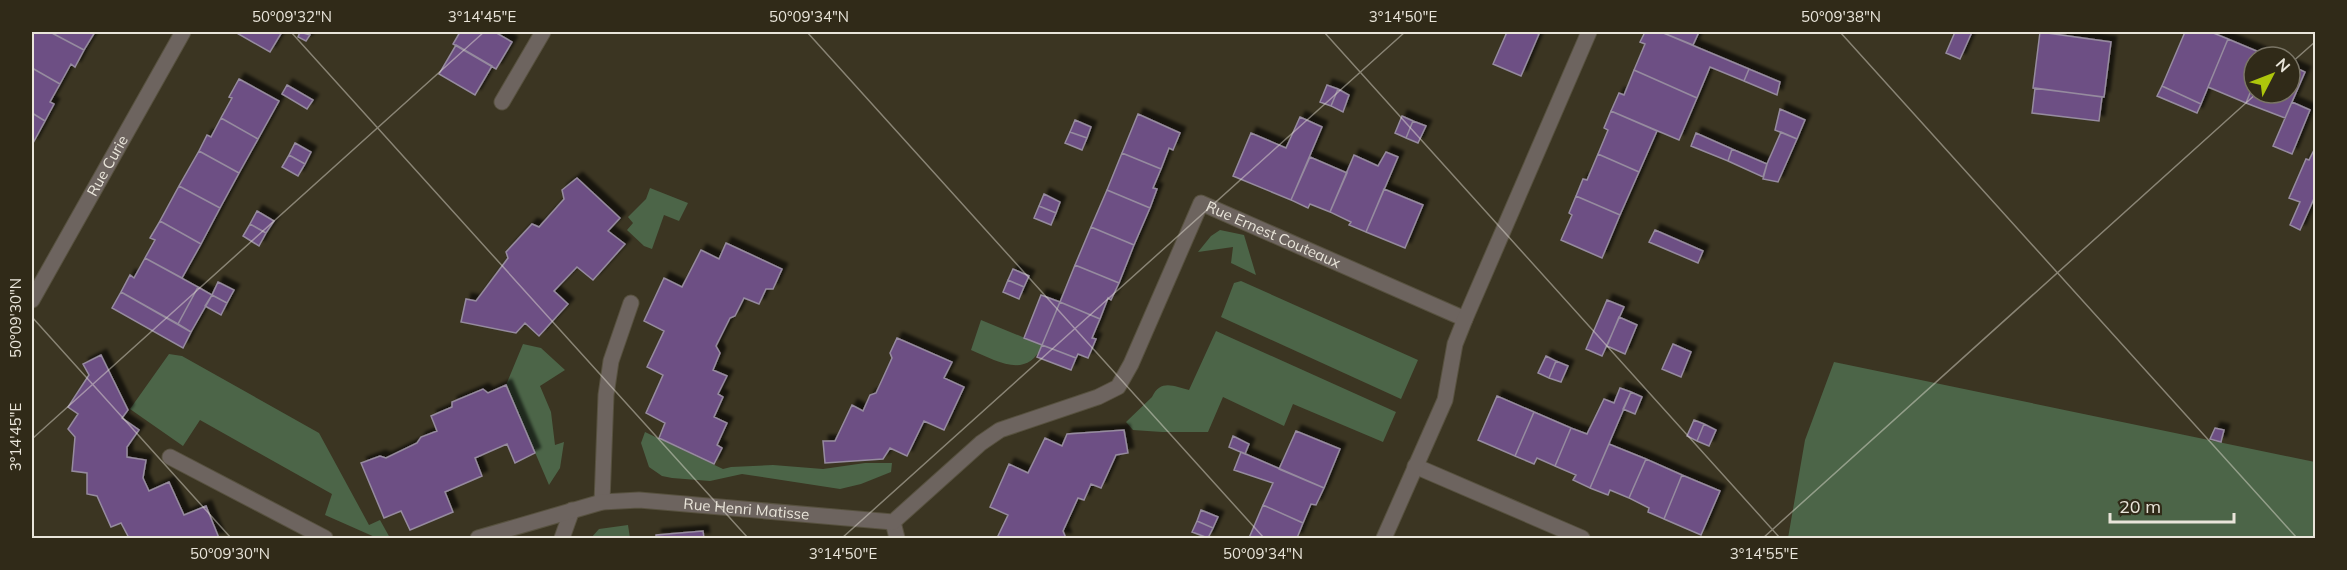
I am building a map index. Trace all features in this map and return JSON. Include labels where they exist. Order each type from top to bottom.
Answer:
[{"type":"street","name":"Rue Curie","points":[[32,300],[183,32]]},
{"type":"street","points":[[502,102],[543,32]]},
{"type":"street","points":[[1383,538],[1445,400],[1455,344],[1465,319],[1589,32]]},
{"type":"street","name":"Rue Ernest Couteaux","points":[[893,522],[981,443],[1000,430],[1098,397],[1118,387],[1131,364],[1201,203],[1465,319]]},
{"type":"street","points":[[602,502],[606,395],[611,361],[631,303]]},
{"type":"street","points":[[170,457],[325,538]]},
{"type":"street","points":[[1415,466],[1582,538]]},
{"type":"street","name":"Rue Henri Matisse","points":[[478,538],[602,502],[639,500],[893,522]]},
{"type":"street","points":[[562,538],[572,510]]},
{"type":"street","points":[[893,522],[897,538]]},
{"type":"green space","points":[[650,188],[688,203],[679,221],[664,215],[652,249],[644,246],[627,230],[633,223],[628,217],[646,199]]},
{"type":"green space","points":[[1220,230],[1244,235],[1256,275],[1231,263],[1233,247],[1198,252],[1211,236]]},
{"type":"green space","points":[[1241,281],[1418,360],[1401,399],[1221,317],[1234,283]]},
{"type":"green space","points":[[981,320],[1042,345],[1036,356],[1020,365],[1011,365],[991,359],[971,350]]},
{"type":"green space","points":[[1216,331],[1396,412],[1383,442],[1293,404],[1284,426],[1223,397],[1208,432],[1133,430],[1126,422],[1160,387],[1169,385],[1189,390]]},
{"type":"green space","points":[[523,344],[541,348],[565,370],[540,386],[551,412],[555,445],[564,442],[560,468],[549,485],[506,385]]},
{"type":"green space","points":[[169,354],[182,356],[319,433],[369,525],[380,520],[390,538],[377,538],[325,515],[332,494],[200,420],[183,446],[130,409]]},
{"type":"green space","points":[[1834,362],[2315,462],[2315,538],[1788,538],[1805,440]]},
{"type":"green space","points":[[645,432],[723,469],[773,465],[823,469],[865,463],[892,463],[891,472],[861,484],[840,489],[742,474],[710,481],[672,478],[662,476],[649,467],[641,443]]},
{"type":"green space","points":[[628,525],[630,538],[591,538],[599,529]]},
{"type":"building","points":[[32,32],[50,32],[84,50],[75,67],[71,64],[60,84],[32,68]]},
{"type":"building","points":[[50,32],[95,32],[84,50]]},
{"type":"building","points":[[235,32],[282,32],[270,52]]},
{"type":"building","points":[[300,32],[310,35],[306,41],[298,37]]},
{"type":"building","points":[[460,32],[495,32],[512,42],[496,69],[453,44]]},
{"type":"building","points":[[1507,32],[1539,34],[1521,76],[1493,64]]},
{"type":"building","points":[[1645,32],[1661,32],[1749,69],[1744,81],[1710,67],[1697,98],[1634,70],[1645,44],[1640,42]]},
{"type":"building","points":[[1661,32],[1699,32],[1693,45]]},
{"type":"building","points":[[1955,32],[1972,32],[1960,59],[1946,53]]},
{"type":"building","points":[[2040,32],[2111,42],[2104,97],[2033,88]]},
{"type":"building","points":[[2185,32],[2211,32],[2228,39],[2201,104],[2162,86]]},
{"type":"building","points":[[2228,39],[2242,45],[2242,101],[2208,87]]},
{"type":"building","points":[[456,45],[492,66],[475,95],[439,74]]},
{"type":"building","points":[[32,68],[60,84],[50,102],[54,104],[45,121],[32,113]]},
{"type":"building","points":[[1749,69],[1780,82],[1777,95],[1744,81]]},
{"type":"building","points":[[1634,70],[1697,98],[1679,140],[1611,111],[1619,93],[1624,95]]},
{"type":"building","points":[[239,79],[279,101],[258,139],[221,118]]},
{"type":"building","points":[[287,85],[313,100],[307,109],[282,94]]},
{"type":"building","points":[[1327,85],[1338,89],[1331,106],[1320,102]]},
{"type":"building","points":[[2162,86],[2201,104],[2197,113],[2157,96]]},
{"type":"building","points":[[2035,88],[2102,97],[2099,121],[2032,113]]},
{"type":"building","points":[[1338,89],[1349,95],[1343,112],[1331,106]]},
{"type":"building","points":[[2251,105],[2291,105],[2285,118]]},
{"type":"building","points":[[2291,105],[2299,105],[2310,110],[2292,154],[2273,146]]},
{"type":"building","points":[[1780,109],[1805,120],[1797,139],[1775,130]]},
{"type":"building","points":[[1611,111],[1657,131],[1639,172],[1598,154],[1608,130],[1604,128]]},
{"type":"building","points":[[32,113],[45,121],[32,145]]},
{"type":"building","points":[[1138,114],[1180,133],[1173,150],[1169,148],[1161,169],[1122,153]]},
{"type":"building","points":[[1402,116],[1413,121],[1406,138],[1395,133]]},
{"type":"building","points":[[1300,117],[1322,127],[1291,200],[1233,176],[1251,133],[1286,148]]},
{"type":"building","points":[[221,118],[258,139],[239,173],[199,151],[207,135],[211,137]]},
{"type":"building","points":[[1075,120],[1091,127],[1087,138],[1070,132]]},
{"type":"building","points":[[1413,121],[1426,126],[1418,143],[1406,138]]},
{"type":"building","points":[[1070,132],[1087,138],[1082,150],[1065,143]]},
{"type":"building","points":[[1781,132],[1797,139],[1778,182],[1763,179],[1767,164]]},
{"type":"building","points":[[1696,133],[1732,149],[1728,161],[1691,146]]},
{"type":"building","points":[[295,143],[311,152],[305,164],[289,155]]},
{"type":"building","points":[[2316,146],[2316,194],[2300,230],[2290,225],[2300,202],[2289,198],[2306,159],[2309,160]]},
{"type":"building","points":[[1732,149],[1767,164],[1763,177],[1728,161]]},
{"type":"building","points":[[199,151],[239,173],[220,208],[179,186]]},
{"type":"building","points":[[1386,152],[1398,157],[1366,232],[1349,225],[1351,222],[1330,212],[1354,155],[1378,166]]},
{"type":"building","points":[[1122,153],[1161,169],[1153,188],[1157,189],[1150,208],[1107,190]]},
{"type":"building","points":[[1598,154],[1639,172],[1620,215],[1576,196],[1583,179],[1587,180]]},
{"type":"building","points":[[289,155],[305,164],[298,176],[282,167]]},
{"type":"building","points":[[1310,157],[1347,173],[1330,212],[1310,204],[1308,208],[1291,200]]},
{"type":"building","points":[[577,178],[620,218],[608,231],[625,244],[593,280],[577,267],[554,291],[568,304],[539,336],[525,323],[516,333],[461,322],[466,299],[476,301],[508,258],[506,252],[532,224],[539,227],[564,199],[562,190]]},
{"type":"building","points":[[179,186],[220,208],[201,244],[160,221]]},
{"type":"building","points":[[1384,189],[1423,205],[1405,248],[1366,232]]},
{"type":"building","points":[[1107,190],[1150,208],[1134,245],[1091,227]]},
{"type":"building","points":[[1044,194],[1060,202],[1056,213],[1039,206]]},
{"type":"building","points":[[1576,196],[1620,215],[1602,258],[1561,240],[1572,215],[1569,213]]},
{"type":"building","points":[[1039,206],[1056,213],[1051,225],[1034,218]]},
{"type":"building","points":[[257,211],[274,221],[266,233],[250,224]]},
{"type":"building","points":[[160,221],[201,244],[182,278],[145,258],[155,240],[150,238]]},
{"type":"building","points":[[250,224],[266,233],[259,246],[243,236]]},
{"type":"building","points":[[1091,227],[1134,245],[1119,283],[1075,265]]},
{"type":"building","points":[[1655,230],[1703,251],[1698,263],[1649,242]]},
{"type":"building","points":[[726,243],[782,269],[773,289],[766,289],[759,304],[744,298],[735,316],[730,318],[716,346],[720,353],[713,370],[727,376],[718,394],[723,397],[714,417],[727,423],[717,445],[722,448],[714,464],[659,438],[665,423],[646,413],[663,375],[647,367],[664,331],[644,321],[664,278],[682,287],[701,250],[719,259]]},
{"type":"building","points":[[145,258],[198,287],[178,324],[121,292],[130,275],[134,278]]},
{"type":"building","points":[[1075,265],[1119,283],[1111,300],[1108,298],[1100,319],[1060,302]]},
{"type":"building","points":[[1013,269],[1029,276],[1024,287],[1008,280]]},
{"type":"building","points":[[1008,280],[1024,287],[1019,299],[1003,292]]},
{"type":"building","points":[[218,282],[234,290],[227,303],[212,295]]},
{"type":"building","points":[[198,287],[212,295],[191,332],[178,324]]},
{"type":"building","points":[[121,292],[191,332],[183,348],[112,308]]},
{"type":"building","points":[[212,295],[227,303],[221,315],[205,306]]},
{"type":"building","points":[[1041,295],[1060,302],[1042,345],[1024,338]]},
{"type":"building","points":[[1607,300],[1624,307],[1602,356],[1586,349]]},
{"type":"building","points":[[1060,302],[1100,319],[1092,338],[1096,339],[1088,358],[1078,354],[1076,358],[1042,345]]},
{"type":"building","points":[[1619,317],[1637,325],[1625,354],[1607,346]]},
{"type":"building","points":[[897,338],[952,362],[944,378],[964,387],[944,430],[924,421],[907,456],[890,448],[883,459],[825,463],[823,441],[835,441],[852,405],[863,411],[870,395],[876,393],[892,358],[890,353]]},
{"type":"building","points":[[1673,344],[1691,352],[1681,377],[1662,369]]},
{"type":"building","points":[[1042,345],[1076,358],[1071,370],[1037,357]]},
{"type":"building","points":[[101,355],[128,410],[122,418],[139,430],[127,447],[127,457],[146,460],[143,478],[149,491],[169,482],[184,515],[206,506],[219,538],[129,538],[121,523],[111,527],[97,496],[87,494],[87,473],[72,471],[75,437],[68,429],[78,414],[68,407],[89,375],[83,364]]},
{"type":"building","points":[[1546,356],[1556,361],[1549,378],[1538,373]]},
{"type":"building","points":[[1556,361],[1568,366],[1561,382],[1549,378]]},
{"type":"building","points":[[506,385],[535,453],[515,463],[507,444],[475,458],[482,476],[445,492],[453,512],[410,530],[401,511],[384,518],[361,463],[380,456],[386,458],[417,443],[421,437],[437,431],[431,416],[452,407],[452,402],[483,389],[488,393]]},
{"type":"building","points":[[1620,388],[1631,392],[1590,488],[1573,480],[1576,475],[1555,466],[1571,428],[1587,434],[1604,399],[1614,403]]},
{"type":"building","points":[[1631,392],[1642,397],[1635,414],[1623,409]]},
{"type":"building","points":[[1497,396],[1534,412],[1515,456],[1478,440]]},
{"type":"building","points":[[1534,412],[1571,428],[1555,466],[1537,458],[1534,464],[1515,456]]},
{"type":"building","points":[[1694,420],[1704,424],[1697,441],[1687,436]]},
{"type":"building","points":[[1704,424],[1716,430],[1709,446],[1697,441]]},
{"type":"building","points":[[2215,428],[2224,430],[2221,442],[2210,439]]},
{"type":"building","points":[[1124,430],[1128,453],[1116,455],[1101,488],[1091,484],[1084,500],[1078,498],[1063,531],[1066,538],[997,538],[1008,515],[990,507],[1009,464],[1028,473],[1045,438],[1062,446],[1067,434]]},
{"type":"building","points":[[1296,431],[1340,449],[1324,488],[1279,469]]},
{"type":"building","points":[[1233,436],[1249,444],[1245,454],[1229,447]]},
{"type":"building","points":[[1609,444],[1646,459],[1629,498],[1610,490],[1608,495],[1590,488]]},
{"type":"building","points":[[1241,452],[1324,488],[1316,505],[1311,504],[1303,523],[1263,505],[1273,483],[1234,470]]},
{"type":"building","points":[[1646,459],[1682,475],[1664,519],[1648,512],[1649,508],[1629,498]]},
{"type":"building","points":[[1682,475],[1720,491],[1701,535],[1664,519]]},
{"type":"building","points":[[1263,505],[1303,523],[1297,538],[1249,538]]},
{"type":"building","points":[[1201,510],[1218,517],[1213,528],[1197,521]]},
{"type":"building","points":[[1197,521],[1213,528],[1208,538],[1192,532]]},
{"type":"building","points":[[703,531],[704,538],[656,538],[656,535]]}]
